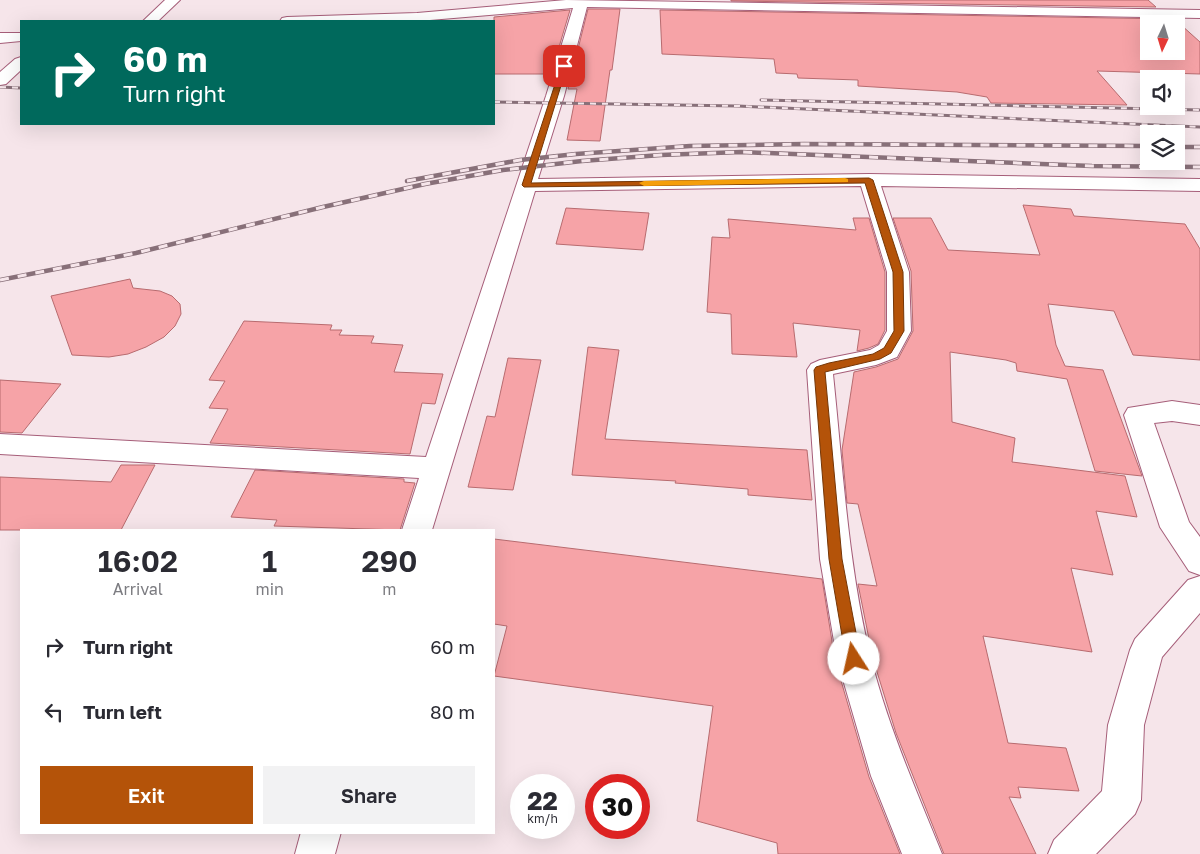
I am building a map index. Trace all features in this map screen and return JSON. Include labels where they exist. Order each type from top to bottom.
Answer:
[{"type":"street","points":[[151,20],[172,0]]},
{"type":"street","points":[[1092,0],[1106,13]]},
{"type":"street","points":[[313,20],[417,16],[582,2],[827,4],[1106,13],[1200,14]]},
{"type":"street","points":[[417,529],[568,52],[582,2]]},
{"type":"street","points":[[0,38],[20,37]]},
{"type":"street","points":[[0,80],[20,63]]},
{"type":"street","points":[[526,185],[869,180],[1200,185]]},
{"type":"street","points":[[869,180],[898,272],[899,331],[888,351],[876,357],[829,366],[820,370],[836,559],[854,659],[890,776],[922,854]]},
{"type":"street","points":[[1200,415],[1172,411],[1138,414],[1175,527],[1200,562]]},
{"type":"street","points":[[0,444],[437,468]]},
{"type":"street","points":[[1068,854],[1121,800],[1126,724],[1147,650],[1200,590]]},
{"type":"street","points":[[315,854],[321,834]]},
{"type":"building","points":[[1148,0],[1156,7],[731,1]]},
{"type":"building","points":[[588,9],[620,9],[612,70],[610,70],[600,141],[567,140],[577,89],[568,89]]},
{"type":"building","points":[[570,10],[551,74],[495,74],[494,17]]},
{"type":"building","points":[[660,10],[1140,18],[1140,60],[1185,60],[1185,28],[1200,42],[1200,74],[1185,74],[1185,70],[1140,70],[1140,72],[1097,71],[1127,105],[991,103],[987,97],[957,92],[858,86],[858,80],[798,78],[797,74],[776,73],[774,59],[662,54]]},
{"type":"building","points":[[1023,205],[1071,209],[1074,216],[1185,224],[1200,249],[1200,360],[1133,355],[1114,311],[1048,304],[1056,345],[1065,366],[1103,370],[1142,476],[1095,471],[1067,379],[1017,371],[1016,363],[1006,360],[950,352],[952,422],[1015,438],[1012,462],[1125,476],[1137,517],[1096,511],[1113,575],[1071,568],[1092,652],[983,636],[1008,743],[1066,748],[1079,791],[1018,787],[1021,798],[1009,797],[1036,854],[944,854],[896,733],[873,659],[858,584],[877,586],[858,504],[847,503],[842,450],[854,372],[898,359],[913,331],[911,271],[893,218],[931,218],[948,250],[1040,255]]},
{"type":"building","points":[[566,208],[649,213],[643,250],[556,244]]},
{"type":"building","points":[[853,218],[869,218],[885,272],[885,330],[878,344],[857,351],[860,330],[793,323],[797,357],[732,354],[731,314],[707,312],[712,237],[730,238],[728,219],[856,230]]},
{"type":"building","points":[[130,279],[133,288],[160,291],[172,296],[180,304],[181,314],[175,326],[164,337],[128,354],[109,357],[72,355],[51,296]]},
{"type":"building","points":[[244,321],[332,325],[330,330],[342,330],[339,335],[374,336],[371,343],[403,345],[394,372],[443,374],[435,404],[422,403],[410,454],[210,443],[228,409],[209,408],[225,381],[209,380]]},
{"type":"building","points":[[588,347],[619,350],[605,439],[807,450],[812,500],[748,495],[748,489],[675,483],[676,481],[572,475]]},
{"type":"building","points":[[508,358],[541,360],[513,490],[468,487],[487,416],[495,417]]},
{"type":"building","points":[[0,380],[61,384],[22,433],[0,432]]},
{"type":"building","points":[[121,465],[155,465],[122,529],[0,530],[0,477],[111,482]]},
{"type":"building","points":[[255,470],[404,479],[404,482],[415,483],[400,529],[274,526],[277,520],[231,517]]},
{"type":"building","points":[[495,539],[822,579],[835,660],[869,777],[900,854],[778,854],[777,843],[697,821],[713,706],[495,676],[507,626],[495,624]]},
{"type":"railway","points":[[0,87],[20,88]]},
{"type":"railway","points":[[761,100],[1200,110]]},
{"type":"railway","points":[[495,102],[738,106],[1200,127]]},
{"type":"railway","points":[[407,181],[520,160],[690,146],[804,144],[1140,146]]},
{"type":"railway","points":[[1185,147],[1200,147]]},
{"type":"railway","points":[[0,280],[136,253],[425,184],[503,170],[582,161],[661,155],[741,152],[1092,166],[1200,167]]},
{"type":"slow traffic","points":[[644,183],[845,181]]},
{"type":"route","points":[[564,66],[526,185],[869,180],[898,272],[899,331],[888,351],[876,357],[829,366],[820,370],[836,559],[854,659]]}]
